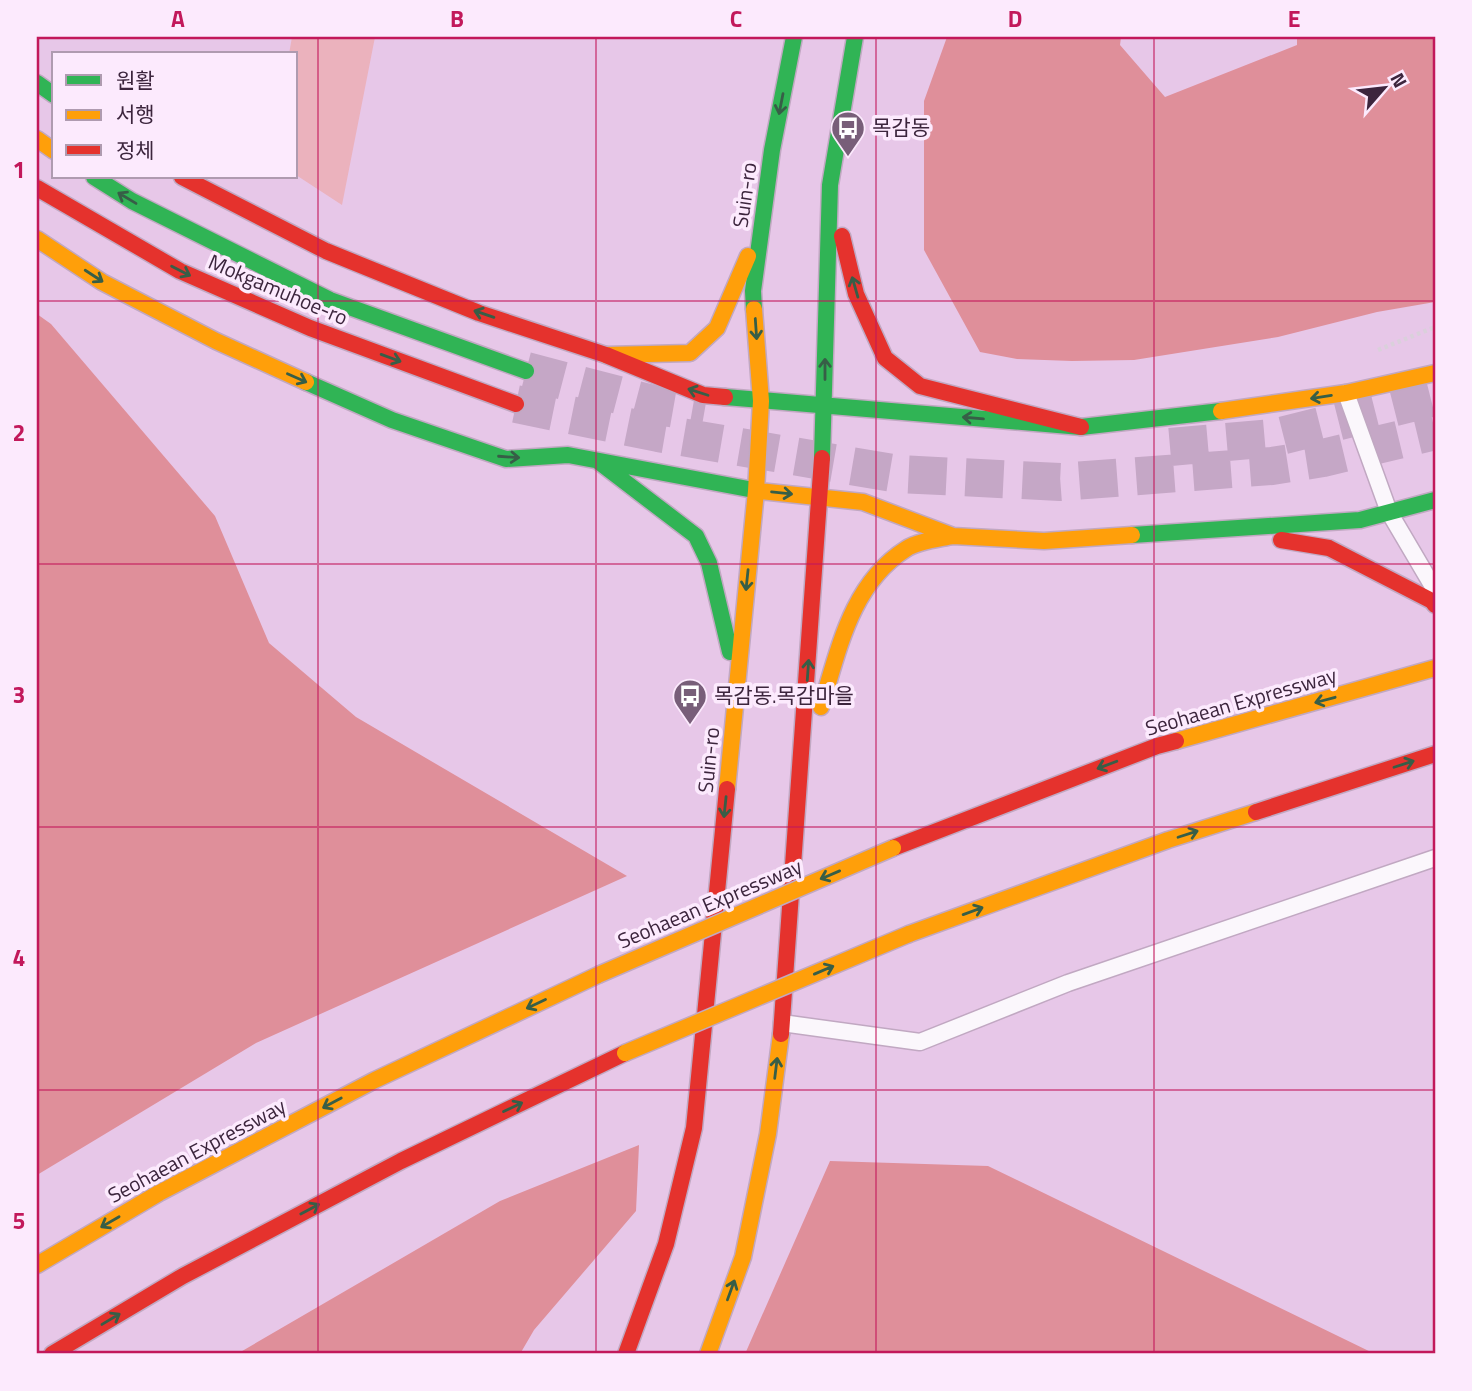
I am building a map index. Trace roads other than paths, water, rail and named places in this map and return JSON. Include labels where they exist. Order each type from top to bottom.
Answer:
[{"type":"main road","name":"Suin-ro","points":[[626,1354],[666,1244],[694,1128],[756,491],[761,401],[753,291],[772,150],[794,37]]},
{"type":"main road","points":[[708,1354],[743,1257],[768,1134],[782,1023],[821,497],[830,185],[855,37]]},
{"type":"main road","points":[[37,83],[52,94]]},
{"type":"main road","points":[[37,139],[52,150]]},
{"type":"main road","name":"Mokgamuhoe-ro","points":[[96,178],[132,201],[330,300],[526,371]]},
{"type":"main road","points":[[184,178],[326,251],[479,313],[606,355],[703,395],[1081,427],[1248,408],[1346,393],[1435,373]]},
{"type":"main road","points":[[830,185],[856,295],[886,358],[920,386],[1081,427]]},
{"type":"main road","name":"Mokgamuhoe-ro","points":[[37,188],[180,271],[310,328],[516,404]]},
{"type":"main road","points":[[606,355],[690,353],[717,328],[763,222]]},
{"type":"main road","points":[[37,239],[102,282],[216,341],[391,420],[506,459],[568,455],[756,491],[863,502],[953,536]]},
{"type":"main road","points":[[600,462],[696,536],[709,563],[737,682]]},
{"type":"main road","points":[[800,776],[849,617],[874,575],[908,547],[953,536],[1044,541],[1360,520],[1435,500]]},
{"type":"main road","points":[[1224,530],[1329,548],[1432,601],[1435,605]]},
{"type":"main road","name":"Seohaean Expressway","points":[[37,1265],[159,1193],[375,1080],[598,975],[893,848],[1157,746],[1435,668]]},
{"type":"main road","points":[[52,1354],[183,1276],[365,1180],[625,1053],[909,934],[1168,840],[1435,754]]},
{"type":"lane","points":[[1346,393],[1389,512],[1435,590]]},
{"type":"lane","points":[[782,1023],[920,1042],[1068,983],[1435,858]]},
{"type":"tunnel","points":[[526,371],[664,407],[704,414]]},
{"type":"tunnel","points":[[1170,447],[1273,438],[1435,397]]},
{"type":"tunnel","points":[[516,404],[658,433],[898,474],[1060,482],[1272,466],[1323,458],[1435,431]]},
{"type":"place","name":"목감동","points":[[848,158]]},
{"type":"place","name":"목감동.목감마을","points":[[690,726]]}]
